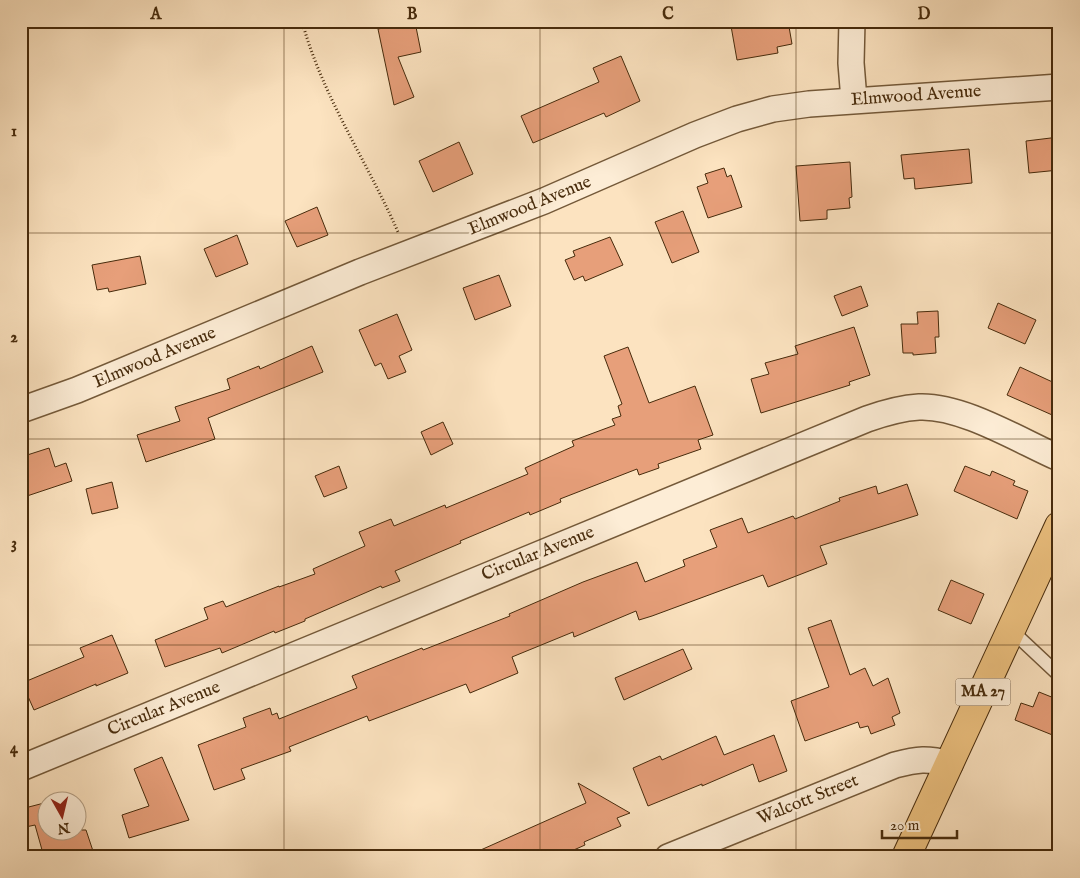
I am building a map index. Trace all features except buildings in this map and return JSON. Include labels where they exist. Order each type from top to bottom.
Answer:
[{"type":"main road","name":"MA 27","points":[[906,857],[1059,526]]},
{"type":"street","points":[[852,21],[851,64],[854,100]]},
{"type":"street","name":"Elmwood Avenue","points":[[21,410],[77,390],[360,272],[544,201],[695,135],[737,120],[774,109],[809,104],[1059,87]]},
{"type":"street","name":"Circular Avenue","points":[[21,768],[866,419],[894,410],[920,407],[951,410],[1059,458]]},
{"type":"street","name":"Walcott Street","points":[[668,857],[895,765],[913,760],[930,759],[950,764]]},
{"type":"lane","points":[[1011,630],[1059,675]]},
{"type":"path","points":[[302,21],[312,55],[344,125],[378,188],[407,254]]}]
